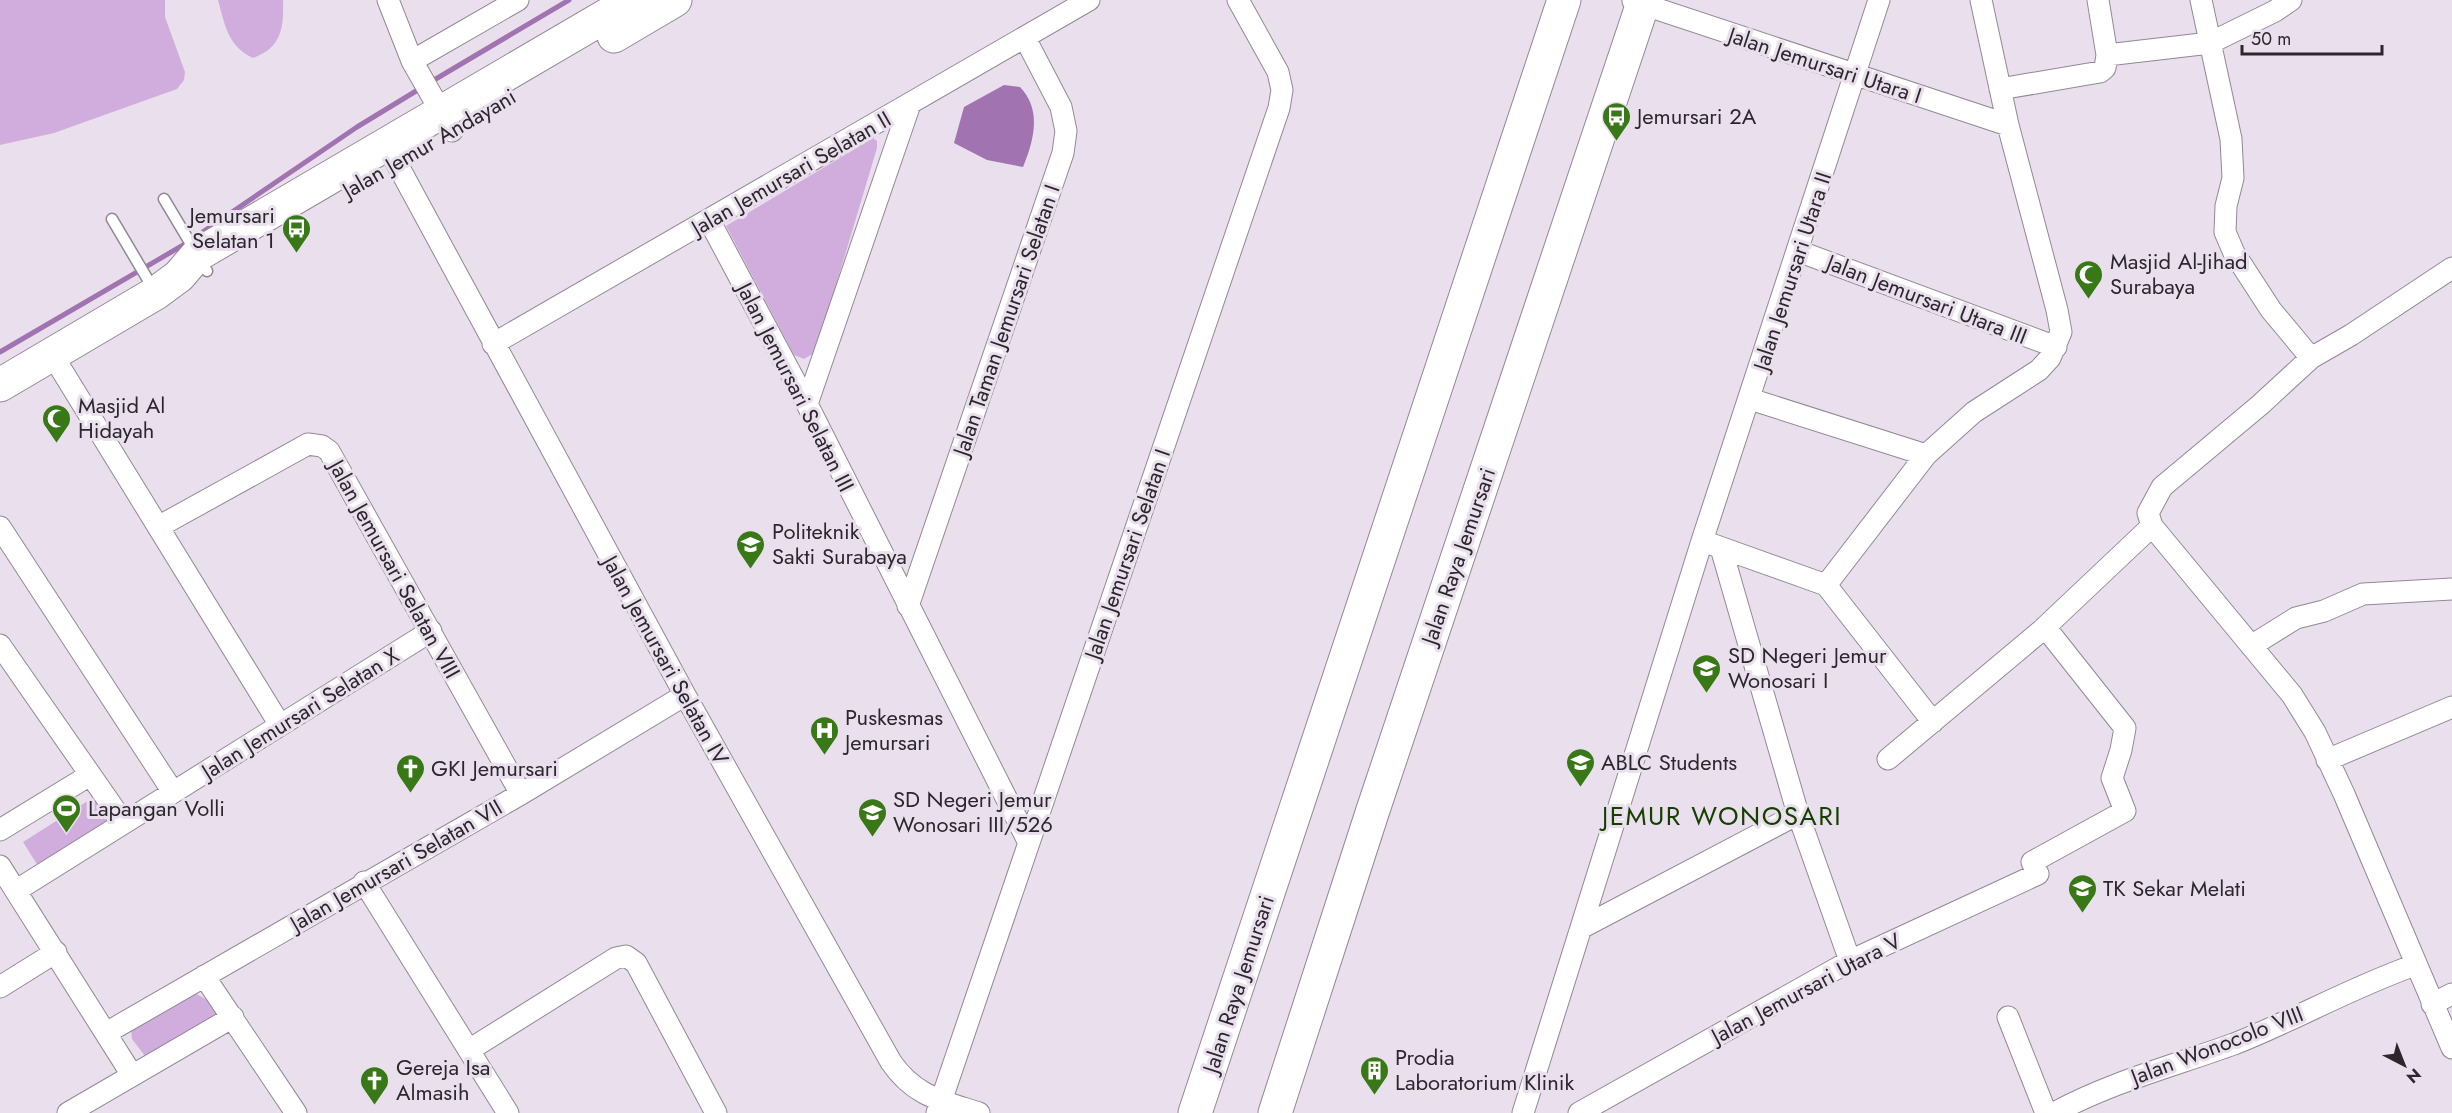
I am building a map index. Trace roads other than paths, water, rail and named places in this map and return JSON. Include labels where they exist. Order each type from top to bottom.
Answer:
[{"type":"main road","name":"Jalan Jemur Andayani","points":[[0,385],[53,356],[180,264],[434,93],[633,0]]},
{"type":"main road","name":"Jalan Jemur Andayani","points":[[180,264],[396,162],[434,93],[675,0]]},
{"type":"main road","name":"Jalan Raya Jemursari","points":[[1195,1113],[1564,0]]},
{"type":"main road","name":"Jalan Raya Jemursari","points":[[1275,1113],[1639,2]]},
{"type":"street","points":[[388,0],[434,93],[518,0]]},
{"type":"street","name":"Jalan Jemursari Selatan II","points":[[493,344],[1089,0]]},
{"type":"street","name":"Jalan Jemursari Selatan I","points":[[939,1107],[1278,108],[1282,90],[1278,72],[1238,0]]},
{"type":"street","name":"Jalan Jemursari Utara II","points":[[1523,1113],[1581,928],[1712,544],[1750,399],[1879,0]]},
{"type":"street","points":[[1826,585],[1926,455],[1974,412],[2039,369],[2056,347],[2061,332],[2008,125],[1981,0]]},
{"type":"street","points":[[2000,89],[2100,72],[2105,68],[2108,55],[2098,0]]},
{"type":"street","points":[[2201,0],[2231,139],[2233,178],[2226,206],[2225,232],[2234,253],[2271,310],[2311,358]]},
{"type":"street","points":[[2108,55],[2210,43],[2275,11],[2291,0]]},
{"type":"street","name":"Jalan Jemursari Utara I","points":[[1639,2],[2008,125]]},
{"type":"street","name":"Jalan Taman Jemursari Selatan I","points":[[908,606],[1063,153],[1066,130],[1061,107],[1025,38]]},
{"type":"street","points":[[807,404],[910,104]]},
{"type":"street","name":"Jalan Jemursari Selatan IV","points":[[396,162],[684,695],[891,1062],[902,1078],[939,1107],[979,1113]]},
{"type":"street","name":"Jalan Jemursari Selatan III","points":[[709,220],[807,404],[1029,843]]},
{"type":"street","name":"Jalan Jemursari Utara III","points":[[1798,251],[2056,347]]},
{"type":"street","points":[[2452,268],[2351,335],[2311,358],[2260,405],[2162,488],[2148,513],[2152,526],[2301,707],[2344,794],[2452,1048]]},
{"type":"street","points":[[53,356],[280,725]]},
{"type":"street","points":[[1750,399],[1926,455]]},
{"type":"street","name":"Jalan Jemursari Selatan VIII","points":[[158,527],[308,444],[322,446],[334,457],[521,794]]},
{"type":"street","points":[[1888,759],[2045,627],[2152,526]]},
{"type":"street","points":[[0,527],[172,792]]},
{"type":"street","points":[[1712,544],[1826,585],[1933,722]]},
{"type":"street","points":[[1712,544],[1798,814],[1850,961]]},
{"type":"street","points":[[2251,646],[2296,618],[2324,611],[2363,594],[2452,589]]},
{"type":"street","name":"Jalan Jemursari Utara V","points":[[1579,1113],[1850,961],[2038,874],[2032,862],[2126,810],[2112,778],[2125,728],[2045,627]]},
{"type":"street","name":"Jalan Jemursari Selatan X","points":[[17,890],[431,631]]},
{"type":"street","points":[[0,645],[6,667],[90,775],[124,823]]},
{"type":"street","name":"Jalan Jemursari Selatan VII","points":[[106,1033],[364,882],[521,794],[684,695]]},
{"type":"street","points":[[2327,760],[2452,706]]},
{"type":"street","points":[[0,830],[90,775]]},
{"type":"street","points":[[1581,928],[1798,814]]},
{"type":"street","points":[[0,866],[132,1076]]},
{"type":"street","points":[[364,882],[508,1113]]},
{"type":"street","points":[[0,987],[56,952]]},
{"type":"street","points":[[469,1050],[616,958],[626,956],[636,963],[716,1113]]},
{"type":"street","name":"Jalan Wonocolo VIII","points":[[2054,1113],[2083,1097],[2144,1073],[2234,1043],[2330,999],[2415,965]]},
{"type":"street","points":[[204,976],[296,1113]]},
{"type":"street","points":[[2432,1004],[2452,994]]},
{"type":"street","points":[[68,1113],[233,1017]]},
{"type":"street","points":[[2008,1017],[2046,1113]]},
{"type":"lane","points":[[112,219],[137,262],[180,264],[164,199]]},
{"type":"waterway","points":[[429,83],[569,0]]},
{"type":"waterway","points":[[0,352],[185,244],[357,127],[421,88]]},
{"type":"place","name":"Jemursari 2A","points":[[1616,142]]},
{"type":"place","name":"Jemursari Selatan 1","points":[[296,254]]},
{"type":"place","name":"Masjid Al-Jihad Surabaya","points":[[2089,300]]},
{"type":"place","name":"Masjid Al Hidayah","points":[[57,444]]},
{"type":"place","name":"Politeknik Sakti Surabaya","points":[[751,570]]},
{"type":"place","name":"SD Negeri Jemur Wonosari I","points":[[1707,694]]},
{"type":"place","name":"Puskesmas Jemursari","points":[[824,756]]},
{"type":"place","name":"ABLC Students","points":[[1580,788]]},
{"type":"place","name":"GKI Jemursari","points":[[410,794]]},
{"type":"place","name":"Lapangan Volli","points":[[67,834]]},
{"type":"place","name":"SD Negeri Jemur Wonosari III/526","points":[[872,838]]},
{"type":"place","name":"TK Sekar Melati","points":[[2082,914]]},
{"type":"place","name":"Prodia Laboratorium Klinik","points":[[1374,1096]]},
{"type":"place","name":"Gereja Isa Almasih","points":[[375,1106]]},
{"type":"district","name":"JEMUR WONOSARI","points":[[1722,816]]}]
